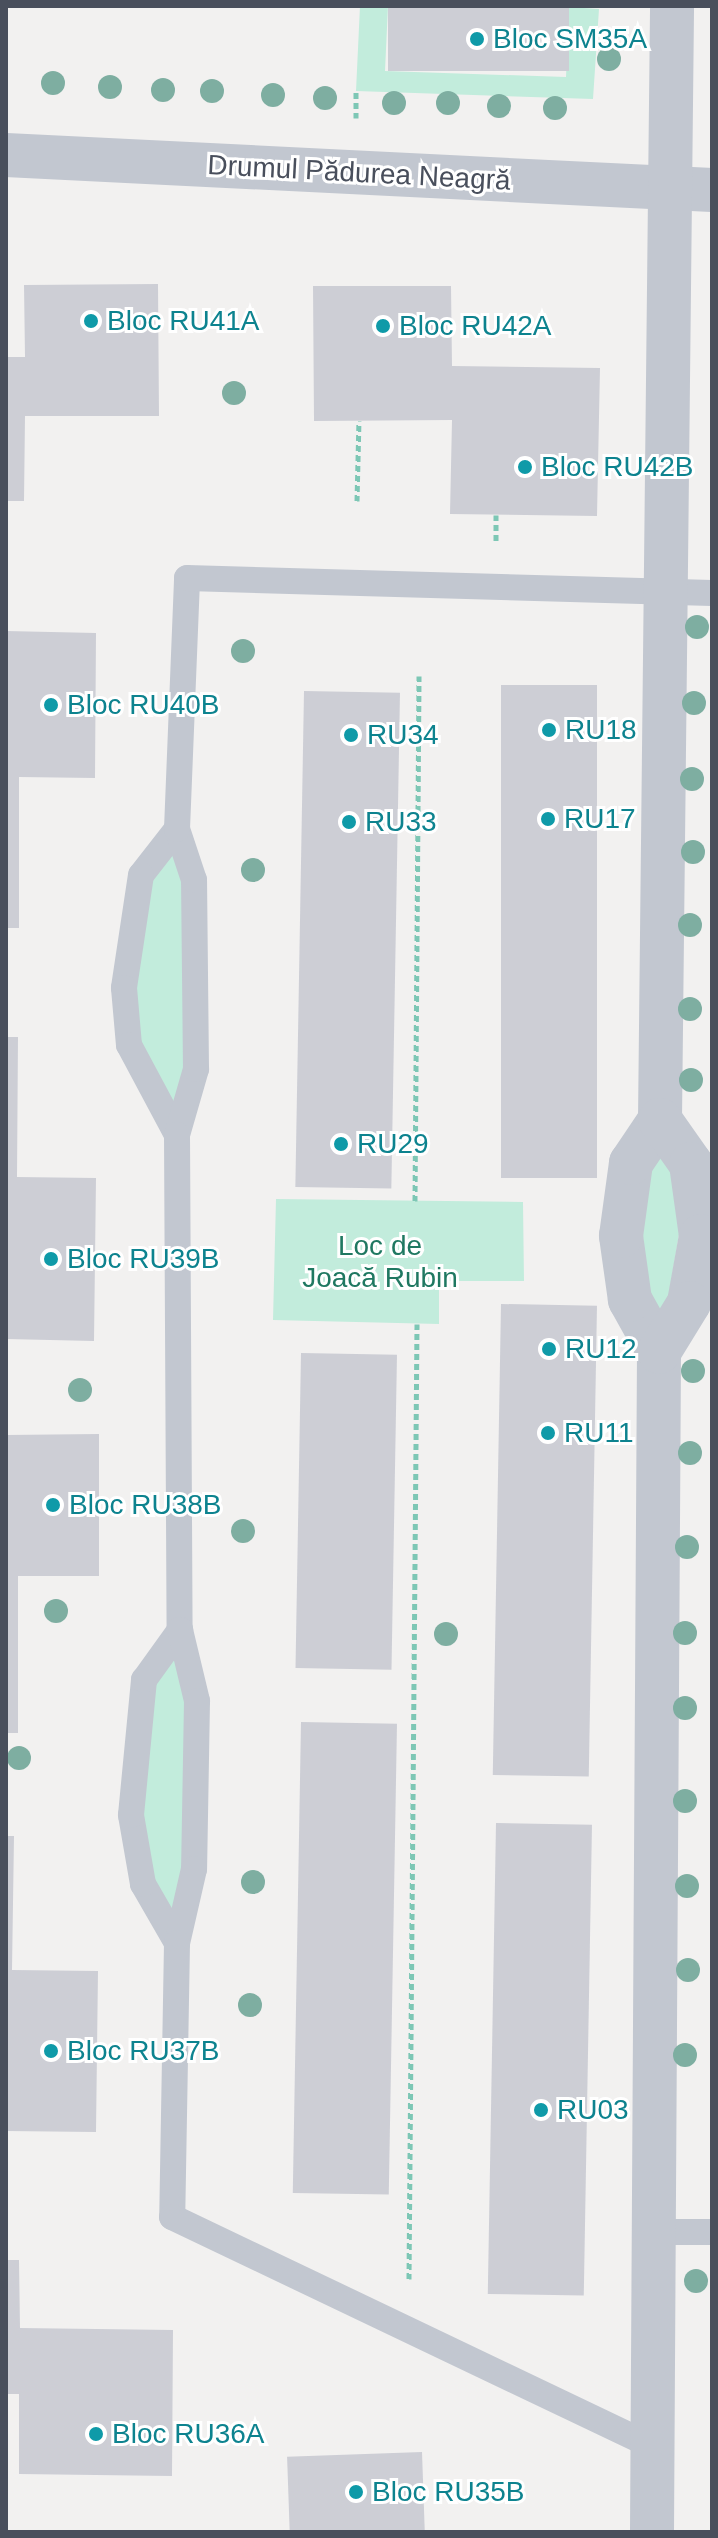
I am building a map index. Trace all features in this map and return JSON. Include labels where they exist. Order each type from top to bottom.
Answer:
[{"type":"street","points":[[652,2532],[659,1352],[630,1300],[621,1236],[631,1163],[660,1120],[667,188],[672,6]]},
{"type":"street","name":"Drumul Pădurea Neagră","points":[[6,155],[712,190]]},
{"type":"street","points":[[659,1352],[689,1303],[701,1236],[691,1164],[660,1120]]},
{"type":"lane","points":[[652,2446],[172,2217],[177,1943],[194,1869],[197,1701],[180,1630],[177,1135],[196,1053],[194,880],[177,829],[187,578],[712,593]]},
{"type":"lane","points":[[177,829],[141,875],[124,988],[129,1045],[177,1135]]},
{"type":"lane","points":[[177,1943],[143,1884],[131,1815],[144,1680],[180,1630]]},
{"type":"lane","points":[[653,2232],[712,2232]]},
{"type":"path","points":[[355,131],[356,91]]},
{"type":"path","points":[[357,501],[359,421]]},
{"type":"path","points":[[496,515],[496,554]]},
{"type":"path","points":[[415,1201],[419,676]]},
{"type":"path","points":[[408,2329],[417,1324]]},
{"type":"green space","points":[[360,6],[388,6],[385,71],[566,77],[569,7],[599,9],[593,99],[356,91]]},
{"type":"green space","points":[[177,829],[194,880],[196,1069],[177,1135],[150,1089],[124,988],[129,932]]},
{"type":"green space","points":[[660,1120],[691,1164],[659,1352],[621,1236]]},
{"type":"green space","name":"Loc de Joacă Rubin","points":[[276,1199],[523,1202],[524,1281],[439,1281],[439,1324],[273,1320]]},
{"type":"green space","points":[[180,1630],[197,1701],[177,1943],[131,1815],[144,1680]]},
{"type":"building","name":"Bloc SM35A","points":[[388,6],[569,6],[569,71],[388,71]]},
{"type":"building","name":"Bloc RU41A","points":[[158,284],[159,416],[25,416],[24,501],[6,501],[6,357],[25,357],[24,285]]},
{"type":"building","points":[[313,286],[451,286],[452,366],[600,368],[597,516],[450,514],[452,420],[314,421]]},
{"type":"building","name":"Bloc RU40B","points":[[6,631],[96,633],[95,778],[19,777],[19,928],[6,928]]},
{"type":"building","points":[[501,685],[597,685],[597,1178],[501,1178]]},
{"type":"building","points":[[304,691],[400,693],[391,1189],[295,1187]]},
{"type":"building","name":"Bloc RU39B","points":[[6,1037],[18,1037],[17,1177],[96,1178],[94,1341],[6,1339]]},
{"type":"building","points":[[501,1304],[597,1306],[589,1777],[493,1775]]},
{"type":"building","points":[[301,1353],[397,1355],[391,1670],[296,1668]]},
{"type":"building","name":"Bloc RU38B","points":[[99,1434],[99,1576],[18,1576],[18,1733],[6,1733],[6,1435]]},
{"type":"building","points":[[301,1722],[397,1724],[389,2195],[293,2193]]},
{"type":"building","points":[[496,1823],[592,1825],[584,2296],[488,2294]]},
{"type":"building","name":"Bloc RU37B","points":[[6,1836],[14,1836],[12,1970],[98,1971],[96,2132],[6,2131]]},
{"type":"building","name":"Bloc RU36A","points":[[6,2260],[19,2260],[20,2328],[173,2330],[172,2476],[19,2474],[19,2394],[6,2394]]},
{"type":"building","name":"Bloc RU35B","points":[[422,2452],[425,2532],[290,2532],[287,2457]]},
{"type":"place","name":"Bloc SM35A","points":[[477,39]]},
{"type":"place","name":"Bloc RU41A","points":[[91,321]]},
{"type":"place","name":"Bloc RU42A","points":[[383,326]]},
{"type":"place","name":"Bloc RU42B","points":[[525,467]]},
{"type":"place","name":"Bloc RU40B","points":[[51,705]]},
{"type":"place","name":"RU18","points":[[549,730]]},
{"type":"place","name":"RU34","points":[[351,735]]},
{"type":"place","name":"RU17","points":[[548,819]]},
{"type":"place","name":"RU33","points":[[349,822]]},
{"type":"place","name":"RU29","points":[[341,1144]]},
{"type":"place","name":"Bloc RU39B","points":[[51,1259]]},
{"type":"place","name":"RU12","points":[[549,1349]]},
{"type":"place","name":"RU11","points":[[548,1433]]},
{"type":"place","name":"Bloc RU38B","points":[[53,1505]]},
{"type":"place","name":"Bloc RU37B","points":[[51,2051]]},
{"type":"place","name":"RU03","points":[[541,2110]]},
{"type":"place","name":"Bloc RU36A","points":[[96,2434]]},
{"type":"place","name":"Bloc RU35B","points":[[356,2492]]}]
